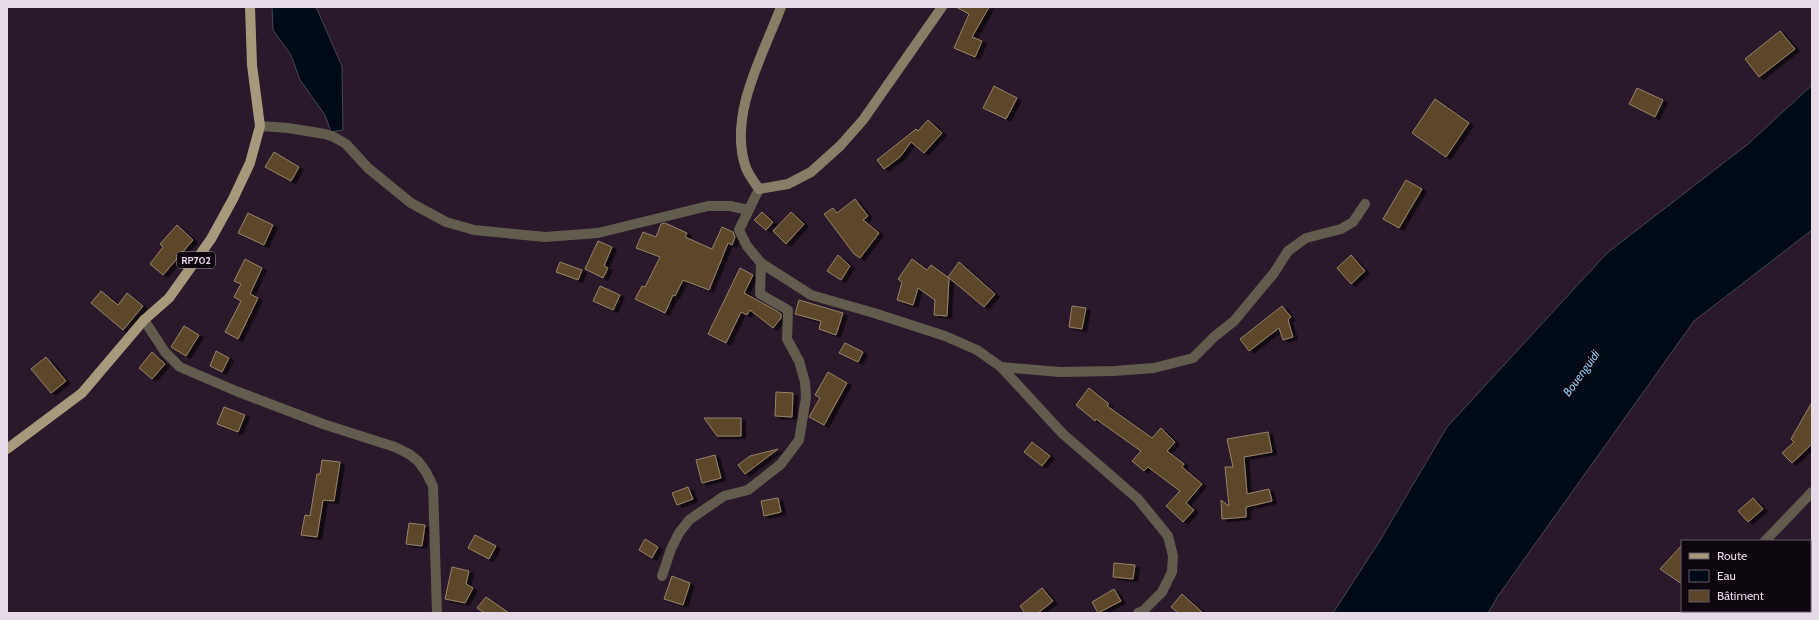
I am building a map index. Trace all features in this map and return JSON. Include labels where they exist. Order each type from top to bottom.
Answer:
[{"type":"main road","name":"RP702","points":[[7,449],[82,393],[144,320],[170,298],[211,239],[250,163],[260,126],[252,65],[250,7]]},
{"type":"main road","points":[[781,7],[746,96],[742,118],[740,138],[745,166],[759,189],[788,184],[811,172],[840,146],[863,120],[942,7]]},
{"type":"street","points":[[260,126],[288,128],[325,134],[334,137],[346,144],[368,168],[411,203],[446,222],[474,230],[553,236],[598,233],[708,206],[730,206],[749,210]]},
{"type":"street","points":[[759,189],[739,230],[747,246],[761,263],[811,295],[874,313],[945,336],[977,350],[1001,367],[1063,434],[1138,499],[1168,536],[1173,556],[1172,572],[1162,592],[1138,613]]},
{"type":"street","points":[[1001,367],[1060,372],[1114,371],[1154,368],[1193,358],[1240,315],[1274,273],[1288,251],[1306,238],[1341,229],[1353,222],[1365,204]]},
{"type":"street","points":[[662,576],[671,549],[679,533],[689,520],[724,496],[748,490],[781,464],[798,440],[805,410],[805,382],[799,361],[787,339],[788,310],[760,294],[761,263]]},
{"type":"street","points":[[144,320],[165,352],[180,367],[236,391],[323,424],[395,447],[418,460],[433,486],[437,613]]},
{"type":"street","points":[[1766,540],[1812,492]]},
{"type":"water","points":[[272,7],[316,7],[342,66],[343,130],[331,132],[325,115],[300,80],[291,55],[273,30]]},
{"type":"water","name":"Bouenguidi","points":[[1812,85],[1812,230],[1694,321],[1498,596],[1488,613],[1333,613],[1379,542],[1447,427],[1607,253],[1748,144]]},
{"type":"building","points":[[956,7],[989,7],[972,37],[982,41],[975,57],[954,48],[969,14]]},
{"type":"building","points":[[1780,31],[1795,49],[1759,77],[1745,59]]},
{"type":"building","points":[[994,86],[1017,98],[1006,119],[983,108]]},
{"type":"building","points":[[1637,88],[1663,100],[1655,117],[1629,104]]},
{"type":"building","points":[[1435,99],[1469,123],[1446,157],[1412,133]]},
{"type":"building","points":[[928,120],[942,133],[924,153],[911,142],[900,157],[884,169],[877,160],[916,129],[918,131]]},
{"type":"building","points":[[274,152],[299,167],[291,181],[265,167]]},
{"type":"building","points":[[1406,180],[1422,189],[1399,228],[1383,219]]},
{"type":"building","points":[[855,199],[868,216],[863,220],[879,233],[860,258],[854,254],[824,214],[833,208],[837,213]]},
{"type":"building","points":[[762,212],[773,222],[766,230],[754,220]]},
{"type":"building","points":[[791,212],[804,224],[786,244],[773,231]]},
{"type":"building","points":[[248,213],[273,225],[264,245],[238,233]]},
{"type":"building","points":[[665,223],[687,233],[685,237],[712,249],[722,227],[733,232],[735,237],[732,245],[728,243],[709,290],[683,280],[675,296],[673,295],[665,313],[635,299],[642,286],[645,287],[660,257],[636,248],[643,232],[656,237],[661,224]]},
{"type":"building","points":[[177,225],[193,240],[163,275],[150,264],[163,247],[160,244]]},
{"type":"building","points":[[598,241],[612,247],[604,266],[608,268],[603,278],[585,269]]},
{"type":"building","points":[[838,255],[850,266],[841,280],[827,271]]},
{"type":"building","points":[[1351,255],[1365,271],[1351,284],[1337,268]]},
{"type":"building","points":[[245,259],[262,268],[250,294],[258,298],[238,339],[225,332],[241,301],[234,297],[241,284],[234,281]]},
{"type":"building","points":[[912,259],[927,270],[931,265],[949,278],[947,316],[934,315],[935,300],[918,288],[913,305],[897,300],[902,282],[898,279]]},
{"type":"building","points":[[560,262],[582,270],[578,280],[556,272]]},
{"type":"building","points":[[959,262],[995,294],[984,307],[948,277]]},
{"type":"building","points":[[740,268],[753,275],[744,293],[777,311],[781,314],[781,318],[773,328],[750,310],[747,315],[741,312],[726,343],[708,334]]},
{"type":"building","points":[[600,286],[620,295],[613,310],[593,301]]},
{"type":"building","points":[[101,291],[118,305],[127,293],[143,306],[123,330],[91,303]]},
{"type":"building","points":[[799,300],[843,313],[836,335],[819,329],[821,321],[795,314]]},
{"type":"building","points":[[1072,306],[1086,308],[1082,329],[1069,327]]},
{"type":"building","points":[[1282,306],[1291,317],[1288,320],[1293,337],[1283,340],[1279,328],[1249,351],[1240,339]]},
{"type":"building","points":[[184,326],[199,335],[186,356],[171,347]]},
{"type":"building","points":[[845,343],[863,352],[858,362],[839,353]]},
{"type":"building","points":[[216,351],[229,358],[222,372],[210,366]]},
{"type":"building","points":[[152,352],[165,364],[152,379],[139,368]]},
{"type":"building","points":[[46,357],[66,381],[51,393],[31,369]]},
{"type":"building","points":[[828,372],[847,383],[824,425],[809,417],[820,398],[815,395]]},
{"type":"building","points":[[1089,388],[1109,404],[1107,406],[1152,438],[1161,428],[1175,442],[1167,451],[1184,464],[1182,467],[1202,484],[1186,503],[1194,510],[1183,522],[1166,506],[1180,491],[1148,467],[1144,471],[1132,461],[1141,451],[1096,419],[1095,421],[1076,405]]},
{"type":"building","points":[[776,392],[793,393],[792,417],[775,416]]},
{"type":"building","points":[[1812,402],[1812,444],[1792,463],[1782,453],[1794,442],[1791,439]]},
{"type":"building","points":[[224,407],[245,415],[238,432],[217,424]]},
{"type":"building","points":[[704,418],[741,418],[741,436],[717,436]]},
{"type":"building","points":[[1268,432],[1272,452],[1244,457],[1247,494],[1269,489],[1272,501],[1246,507],[1246,517],[1222,519],[1221,500],[1229,506],[1225,467],[1233,467],[1227,439]]},
{"type":"building","points":[[1032,442],[1050,456],[1042,466],[1024,452]]},
{"type":"building","points":[[778,449],[745,474],[738,465],[750,456]]},
{"type":"building","points":[[715,455],[721,478],[702,483],[696,460]]},
{"type":"building","points":[[322,460],[340,462],[334,501],[323,500],[317,537],[301,535],[305,515],[310,516],[317,474],[320,474]]},
{"type":"building","points":[[688,487],[693,499],[677,505],[672,493]]},
{"type":"building","points":[[778,498],[781,512],[764,516],[761,501]]},
{"type":"building","points":[[1753,498],[1763,509],[1748,522],[1738,511]]},
{"type":"building","points":[[409,523],[425,525],[422,546],[406,544]]},
{"type":"building","points":[[475,535],[496,546],[489,559],[468,548]]},
{"type":"building","points":[[645,539],[658,547],[652,558],[639,550]]},
{"type":"building","points":[[1681,546],[1681,583],[1660,569]]},
{"type":"building","points":[[1114,563],[1135,565],[1133,579],[1113,577]]},
{"type":"building","points":[[452,567],[469,571],[466,584],[473,588],[465,603],[445,599]]},
{"type":"building","points":[[672,576],[690,583],[683,605],[664,599]]},
{"type":"building","points":[[1042,588],[1053,601],[1038,613],[1025,613],[1020,606]]},
{"type":"building","points":[[1114,589],[1121,601],[1098,613],[1092,602]]},
{"type":"building","points":[[1182,594],[1203,613],[1178,613],[1171,607]]},
{"type":"building","points":[[486,597],[509,613],[485,613],[477,608]]}]
